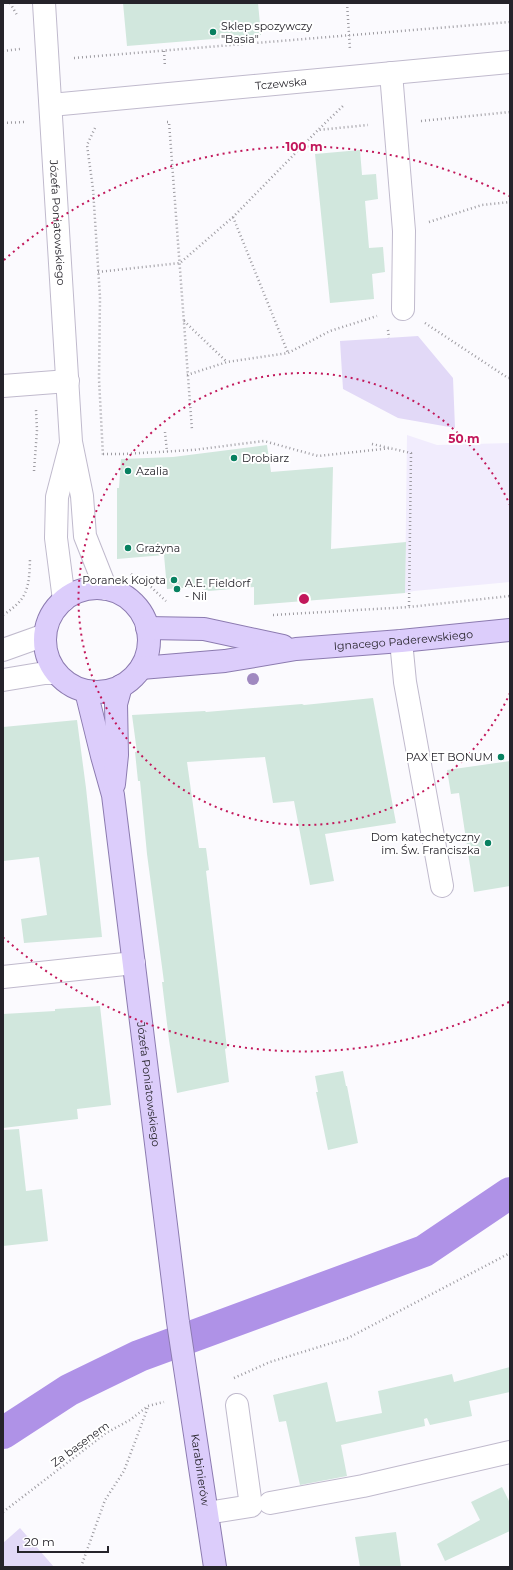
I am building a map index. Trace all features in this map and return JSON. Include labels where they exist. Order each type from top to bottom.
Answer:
[{"type":"main road","points":[[91,589],[106,589],[120,594],[132,602],[142,614],[147,628],[149,641],[147,655],[141,668],[132,679],[121,686],[104,692],[86,691],[75,688],[64,681],[56,673],[49,662],[45,648],[45,635],[48,622],[55,610],[64,600],[77,592],[91,589]]},
{"type":"main road","name":"Ignacego Paderewskiego","points":[[147,628],[204,630],[296,649]]},
{"type":"main road","name":"Ignacego Paderewskiego","points":[[141,668],[225,661],[296,649],[401,641],[510,630]]},
{"type":"main road","name":"Józefa Poniatowskiego","points":[[113,795],[117,755],[116,704],[121,686]]},
{"type":"main road","name":"Józefa Poniatowskiego","points":[[86,691],[113,795],[178,1322],[186,1373]]},
{"type":"main road","name":"Karabinierów","points":[[186,1373],[215,1567]]},
{"type":"street","name":"Józefa Poniatowskiego","points":[[44,3],[71,442],[82,496],[85,536],[106,589]]},
{"type":"street","name":"Tczewska","points":[[51,105],[91,100],[510,62]]},
{"type":"street","points":[[391,73],[404,231],[403,309]]},
{"type":"street","points":[[3,386],[68,381]]},
{"type":"street","name":"Józefa Poniatowskiego","points":[[64,600],[56,538],[57,498],[71,442]]},
{"type":"street","points":[[3,650],[45,635]]},
{"type":"street","points":[[401,641],[405,682],[442,886]]},
{"type":"street","points":[[3,680],[45,673],[56,673]]},
{"type":"street","points":[[3,977],[134,963]]},
{"type":"street","points":[[237,1405],[261,1504]]},
{"type":"street","points":[[207,1513],[363,1486],[510,1452]]},
{"type":"path","points":[[75,64],[72,58],[510,22]]},
{"type":"path","points":[[3,51],[21,49]]},
{"type":"path","points":[[91,100],[95,129],[87,145],[93,189],[100,297],[99,379],[104,463]]},
{"type":"path","points":[[98,272],[180,263],[233,217],[318,130],[510,112]]},
{"type":"path","points":[[3,123],[27,121]]},
{"type":"path","points":[[161,122],[169,122],[192,430]]},
{"type":"path","points":[[95,129],[102,129]]},
{"type":"path","points":[[404,231],[482,205],[510,202]]},
{"type":"path","points":[[233,217],[288,353]]},
{"type":"path","points":[[184,321],[227,362]]},
{"type":"path","points":[[187,375],[227,362],[288,353],[298,349]]},
{"type":"path","points":[[165,432],[167,452]]},
{"type":"path","points":[[103,454],[167,452],[264,441],[318,456],[392,448]]},
{"type":"path","points":[[372,444],[411,452],[409,607]]},
{"type":"path","points":[[3,615],[14,607],[27,592],[30,555]]},
{"type":"path","points":[[126,570],[137,580],[151,587],[167,601]]},
{"type":"path","points":[[272,615],[409,607],[510,596]]},
{"type":"path","points":[[230,1380],[270,1362],[348,1338],[510,1253]]},
{"type":"path","name":"Za basenem","points":[[3,1512],[106,1433],[130,1420],[148,1406],[168,1401]]},
{"type":"path","points":[[81,1567],[104,1500],[124,1471],[148,1406]]},
{"type":"shaded area","points":[[418,336],[453,378],[455,428],[398,418],[343,389],[340,341]]},
{"type":"shaded area","points":[[407,435],[437,445],[510,443],[510,582],[405,593]]},
{"type":"shaded area","points":[[20,1528],[54,1567],[3,1567],[3,1543]]},
{"type":"building","points":[[123,3],[258,3],[261,35],[127,46]]},
{"type":"building","points":[[360,150],[362,175],[376,174],[378,199],[365,201],[369,248],[383,247],[385,272],[372,274],[374,299],[330,303],[315,154]]},
{"type":"building","points":[[267,445],[271,472],[333,467],[331,549],[406,542],[405,593],[254,605],[254,587],[209,591],[196,587],[167,589],[164,555],[117,559],[117,488],[119,488],[121,459],[173,457]]},
{"type":"building","points":[[373,698],[396,823],[325,834],[334,881],[310,885],[294,801],[273,803],[265,757],[187,762],[199,848],[206,848],[209,870],[206,871],[227,1048],[225,1049],[229,1082],[177,1093],[162,982],[164,982],[147,854],[140,781],[138,781],[135,752],[137,752],[132,715],[206,712],[304,705]]},
{"type":"building","points":[[77,720],[102,937],[24,943],[21,919],[47,915],[39,857],[3,861],[3,727]]},
{"type":"building","name":"Dom katechetyczny im. Św. Franciszka","points":[[510,761],[510,886],[474,892],[459,793],[451,794],[447,770]]},
{"type":"building","points":[[100,1006],[111,1105],[77,1109],[78,1119],[3,1128],[3,1014],[55,1011],[55,1009]]},
{"type":"building","points":[[343,1071],[358,1143],[328,1150],[316,1092],[318,1092],[315,1076]]},
{"type":"building","points":[[19,1129],[26,1191],[42,1189],[48,1241],[3,1246],[3,1130]]},
{"type":"building","points":[[510,1367],[510,1392],[469,1401],[472,1416],[430,1425],[427,1418],[424,1419],[425,1426],[341,1445],[347,1476],[300,1485],[286,1421],[279,1422],[273,1395],[327,1382],[336,1422],[382,1413],[378,1391],[452,1374],[454,1382]]},
{"type":"building","points":[[502,1487],[510,1503],[510,1531],[445,1561],[437,1544],[480,1520],[471,1502]]},
{"type":"building","points":[[396,1532],[401,1567],[360,1567],[355,1537]]},
{"type":"waterway","points":[[3,1433],[69,1390],[139,1356],[424,1251],[510,1193]]},
{"type":"place","name":"Sklep spozywczy \"Basia\"","points":[[213,32]]},
{"type":"place","name":"Drobiarz","points":[[234,458]]},
{"type":"place","name":"Azalia","points":[[128,471]]},
{"type":"place","name":"Grażyna","points":[[128,548]]},
{"type":"place","name":"Poranek Kojota","points":[[174,580]]},
{"type":"place","name":"A.E. Fieldorf - Nil","points":[[177,589]]},
{"type":"place","name":"PAX ET BONUM","points":[[501,757]]},
{"type":"place","name":"Dom katechetyczny im. Św. Franciszka","points":[[488,843]]}]
